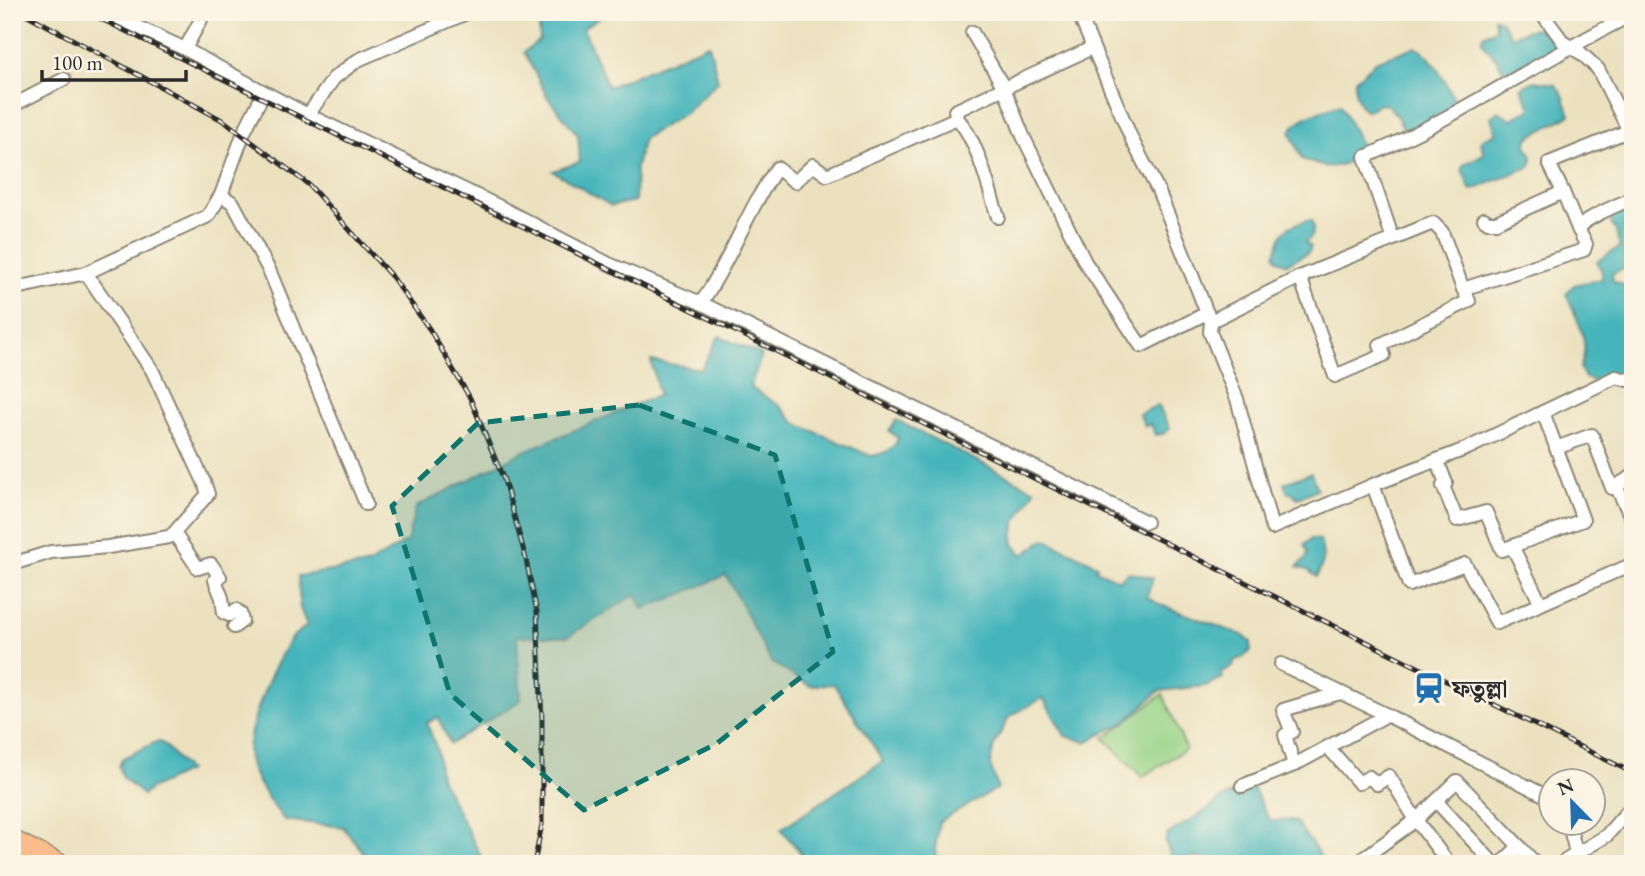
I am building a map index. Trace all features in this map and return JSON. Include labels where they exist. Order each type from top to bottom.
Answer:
[{"type":"highway","points":[[12,841],[58,864]]},
{"type":"street","points":[[105,12],[186,48],[308,115],[502,208],[610,264],[701,303],[1146,522]]},
{"type":"street","points":[[186,48],[205,12]]},
{"type":"street","points":[[308,115],[334,78],[358,60],[469,12]]},
{"type":"street","points":[[1078,12],[1133,142],[1158,190],[1209,317],[1210,332],[1237,399],[1272,528],[1437,460],[1616,377],[1627,380],[1633,377]]},
{"type":"street","points":[[1463,289],[1584,250],[1586,244],[1549,163],[1631,133],[1598,69],[1564,43],[1541,12]]},
{"type":"street","points":[[1393,239],[1365,157],[1414,136],[1599,31],[1633,15]]},
{"type":"street","points":[[972,32],[1004,88],[1023,136],[1084,262],[1141,346],[1300,277],[1433,223],[1438,226],[1469,301],[1380,345],[1384,355],[1335,376],[1300,277]]},
{"type":"street","points":[[955,111],[1092,48]]},
{"type":"street","points":[[12,106],[64,79]]},
{"type":"street","points":[[12,291],[86,273],[208,216],[221,195],[244,132],[264,92]]},
{"type":"street","points":[[701,303],[719,277],[748,217],[777,168],[795,182],[813,165],[827,175],[957,118],[964,126],[978,159],[998,216]]},
{"type":"street","points":[[1484,219],[1496,222],[1563,192]]},
{"type":"street","points":[[221,195],[233,204],[270,272],[366,504]]},
{"type":"street","points":[[1579,230],[1587,220],[1633,198]]},
{"type":"street","points":[[12,564],[51,552],[108,547],[169,537],[208,494],[152,370],[86,273]]},
{"type":"street","points":[[1437,460],[1447,483],[1443,486],[1457,520],[1486,512],[1502,550],[1583,520],[1543,412]]},
{"type":"street","points":[[1556,448],[1592,435],[1612,488],[1633,476]]},
{"type":"street","points":[[1373,485],[1409,585],[1465,564],[1497,623],[1633,564]]},
{"type":"street","points":[[1616,486],[1633,521]]},
{"type":"street","points":[[174,533],[198,568],[211,564],[216,569],[220,577],[215,580],[224,612],[229,615],[236,610],[240,613],[242,621],[234,627]]},
{"type":"street","points":[[1513,548],[1541,604]]},
{"type":"street","points":[[1281,664],[1536,791]]},
{"type":"street","points":[[1294,765],[1285,735],[1292,732],[1283,710],[1340,692]]},
{"type":"street","points":[[1242,786],[1294,765],[1387,715]]},
{"type":"street","points":[[1328,747],[1359,783],[1369,777],[1377,784],[1389,776],[1416,820],[1449,864]]},
{"type":"street","points":[[1369,864],[1366,857],[1416,820],[1457,781],[1536,864]]},
{"type":"street","points":[[1437,802],[1494,864]]},
{"type":"street","points":[[1560,864],[1606,836],[1633,805]]},
{"type":"street","points":[[1572,838],[1576,853]]},
{"type":"street","points":[[1501,864],[1519,846]]},
{"type":"highlighted area","points":[[639,405],[775,455],[833,652],[716,744],[584,810],[450,694],[392,506],[478,423]]},
{"type":"green space","points":[[1163,694],[1186,749],[1142,777],[1104,738]]},
{"type":"water","points":[[538,12],[609,12],[583,28],[608,87],[709,44],[718,81],[685,113],[643,139],[636,167],[635,201],[611,206],[553,171],[580,162],[578,135],[548,98],[524,52],[540,40]]},
{"type":"water","points":[[1494,18],[1501,20],[1511,37],[1521,32],[1540,30],[1551,41],[1556,53],[1512,78],[1504,72],[1482,41],[1483,35],[1496,29]]},
{"type":"water","points":[[1415,47],[1428,57],[1439,72],[1457,104],[1457,110],[1409,132],[1405,131],[1388,105],[1380,104],[1366,111],[1357,97],[1355,80],[1378,60]]},
{"type":"water","points":[[1534,81],[1555,84],[1563,95],[1570,115],[1529,137],[1526,145],[1532,156],[1531,166],[1470,189],[1462,169],[1464,164],[1484,154],[1481,143],[1483,139],[1496,133],[1491,117],[1498,111],[1511,119],[1530,110],[1521,88]]},
{"type":"water","points":[[1340,104],[1362,152],[1347,162],[1333,166],[1319,165],[1302,159],[1290,132],[1294,126],[1312,114]]},
{"type":"water","points":[[1630,207],[1633,210],[1633,263],[1612,274],[1613,281],[1633,292],[1633,371],[1598,382],[1585,378],[1580,368],[1584,340],[1566,294],[1574,285],[1602,279],[1597,261],[1620,247],[1616,230],[1611,224],[1612,216]]},
{"type":"water","points":[[1311,220],[1313,232],[1305,242],[1311,247],[1309,252],[1287,264],[1278,260],[1275,255],[1286,230],[1295,224]]},
{"type":"water","points":[[719,336],[762,355],[750,387],[781,407],[795,423],[871,456],[884,453],[894,446],[898,438],[889,431],[896,420],[1035,490],[1015,524],[1013,543],[1023,555],[1045,539],[1097,565],[1096,570],[1119,580],[1128,572],[1153,578],[1147,597],[1161,605],[1242,635],[1251,642],[1251,650],[1234,661],[1233,667],[1221,672],[1223,678],[1205,686],[1159,691],[1125,722],[1086,742],[1065,736],[1043,698],[1009,717],[994,745],[990,765],[998,788],[939,822],[935,851],[937,864],[810,864],[781,829],[883,761],[834,684],[810,686],[771,662],[726,575],[643,609],[636,594],[567,637],[517,636],[521,700],[450,744],[438,717],[427,723],[437,750],[440,777],[485,864],[373,864],[343,827],[284,820],[254,775],[249,746],[262,697],[277,664],[292,638],[307,626],[300,608],[298,576],[367,565],[407,541],[416,507],[522,452],[659,395],[651,361],[701,369]]},
{"type":"water","points":[[1158,405],[1170,429],[1155,435],[1151,424],[1145,426],[1139,414]]},
{"type":"water","points":[[1311,473],[1317,489],[1298,498],[1291,492],[1288,493],[1284,483]]},
{"type":"water","points":[[1311,539],[1320,540],[1322,551],[1321,568],[1316,577],[1308,570],[1297,567],[1306,558],[1308,552],[1304,545]]},
{"type":"water","points":[[158,741],[164,744],[188,771],[143,795],[123,778],[119,766],[123,758]]},
{"type":"water","points":[[1253,788],[1270,821],[1292,820],[1297,823],[1326,864],[1208,864],[1206,860],[1193,857],[1173,861],[1165,841],[1168,834],[1220,799],[1242,789]]},
{"type":"railway","points":[[22,12],[224,121],[309,185],[393,278],[430,330],[470,398],[504,480],[525,555],[537,612],[542,720],[542,824],[534,864]]},
{"type":"railway","points":[[87,12],[1633,773]]},
{"type":"place","name":"ফতুল্লা","points":[[1429,688]]}]
